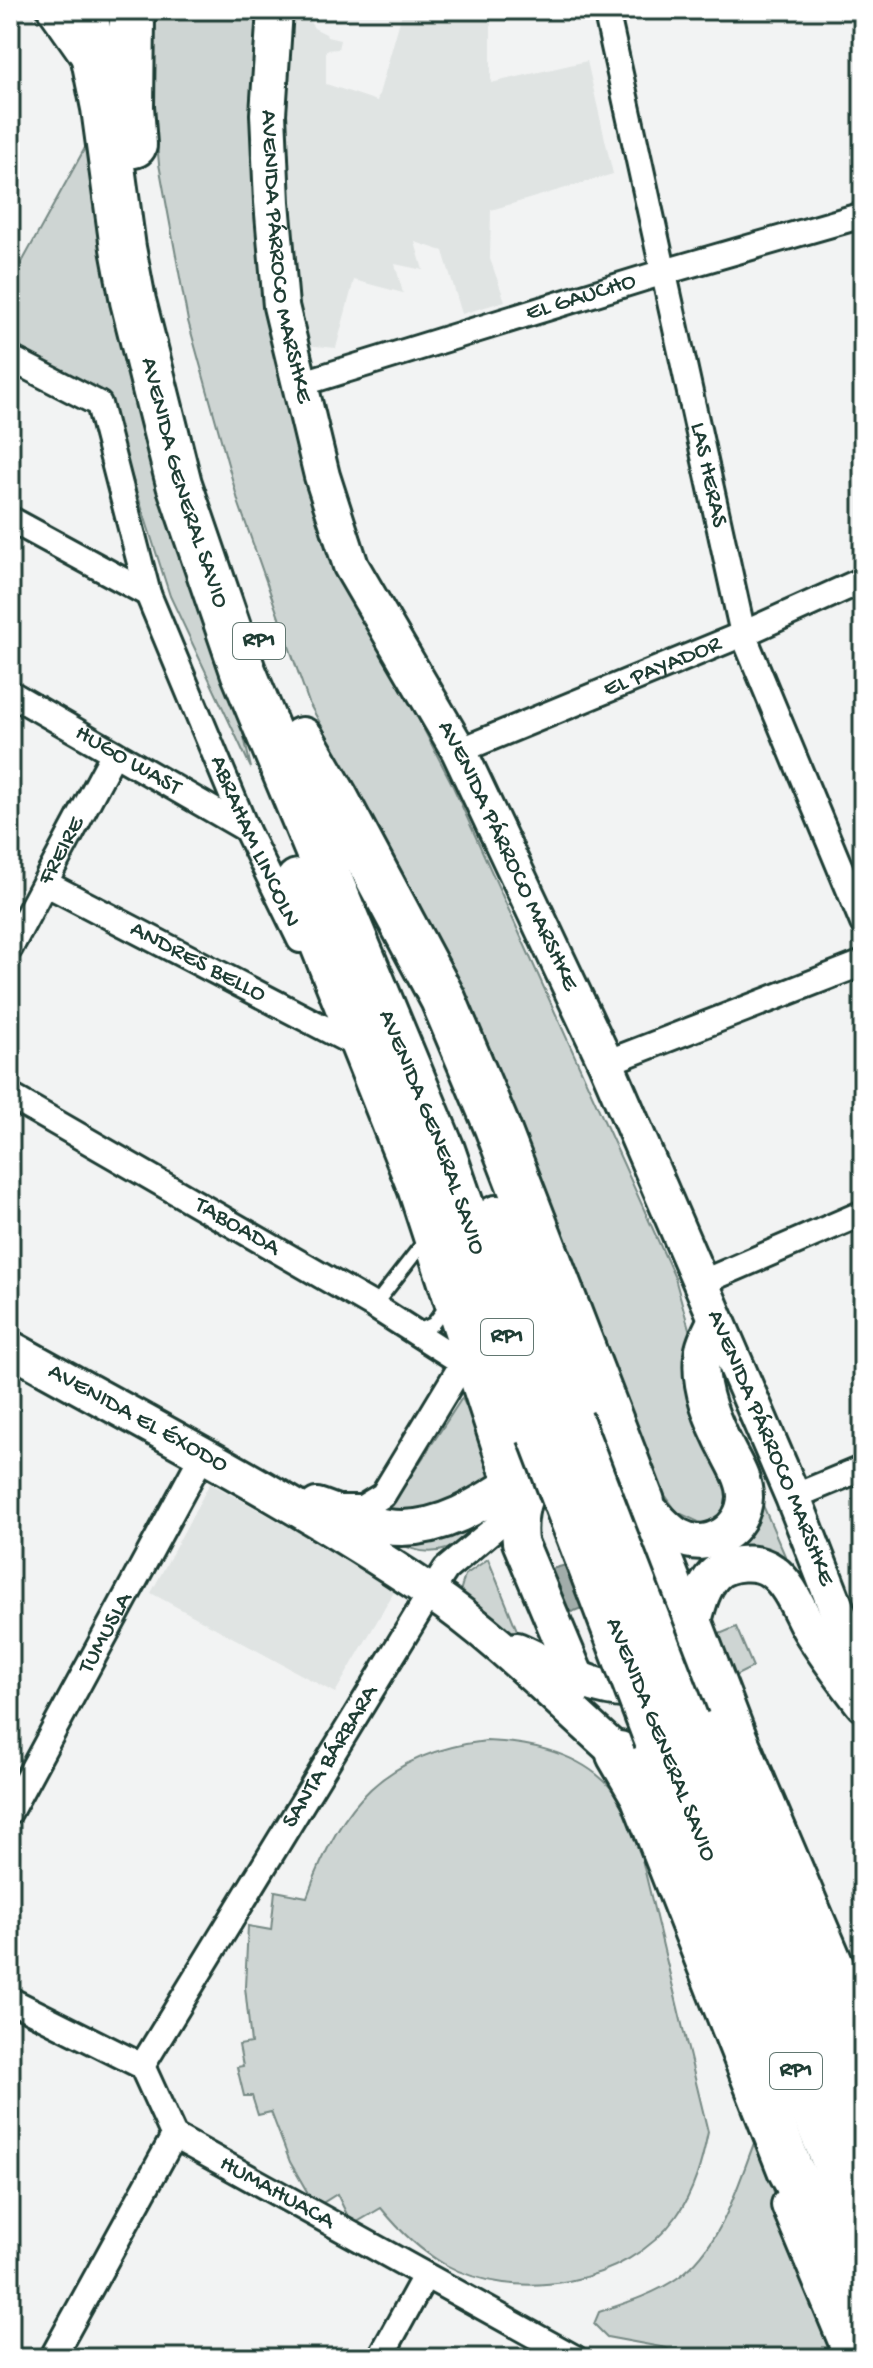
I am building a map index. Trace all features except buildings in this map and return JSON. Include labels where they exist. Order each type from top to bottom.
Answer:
[{"type":"highway","name":"AVENIDA GENERAL SAVIO","points":[[67,12],[99,86],[133,301],[179,484],[243,671],[285,848],[391,1112],[461,1254],[570,1420],[686,1721],[747,1908],[863,2228]]},
{"type":"highway","name":"AVENIDA GENERAL SAVIO","points":[[131,13],[131,107],[136,169],[154,281],[199,463],[221,537],[267,663],[428,1041],[461,1254]]},
{"type":"highway","points":[[302,740],[448,1010],[497,1127],[642,1502]]},
{"type":"highway","points":[[461,1254],[468,1357],[524,1488]]},
{"type":"highway","points":[[692,1629],[732,1733],[863,2041]]},
{"type":"highway","points":[[619,1754],[643,1795],[790,2169],[863,2307]]},
{"type":"highway","name":"AVENIDA GENERAL SAVIO","points":[[747,1908],[863,2133]]},
{"type":"main road","name":"AVENIDA PÁRROCO MARSHKE","points":[[275,10],[268,114],[281,306],[327,497],[351,566],[459,751],[606,1063],[793,1497],[863,1677]]},
{"type":"main road","points":[[642,1502],[676,1535],[697,1542],[710,1541],[724,1534],[742,1513],[744,1487],[707,1403],[701,1364],[702,1352],[715,1321]]},
{"type":"main road","name":"AVENIDA EL ÉXODO","points":[[10,1348],[267,1490],[431,1592],[477,1628],[619,1754]]},
{"type":"main road","name":"AVENIDA EL ÉXODO","points":[[267,1490],[365,1521],[399,1528],[412,1527],[466,1512],[524,1488],[561,1455],[588,1453],[620,1475],[642,1502]]},
{"type":"main road","points":[[524,1488],[520,1542],[575,1676],[619,1754]]},
{"type":"main road","points":[[642,1502],[692,1629]]},
{"type":"main road","name":"AVENIDA EL ÉXODO","points":[[477,1628],[513,1648],[612,1690],[653,1687],[673,1674],[702,1596],[715,1575],[731,1566],[763,1566],[778,1576],[825,1653],[863,1704]]},
{"type":"main road","points":[[790,2169],[786,2199],[853,2358]]},
{"type":"street","name":"LAS HERAS","points":[[606,10],[743,634],[863,923]]},
{"type":"street","name":"EL GAUCHO","points":[[300,384],[664,272],[863,215]]},
{"type":"street","name":"ABRAHAM LINCOLN","points":[[10,358],[99,404],[148,594],[246,829],[349,1041],[461,1254]]},
{"type":"street","points":[[10,519],[148,594]]},
{"type":"street","name":"EL PAYADOR","points":[[459,751],[743,634],[863,580]]},
{"type":"street","name":"HUGO WAST","points":[[10,693],[246,829]]},
{"type":"street","name":"FREIRE","points":[[10,948],[114,753]]},
{"type":"street","name":"ANDRES BELLO","points":[[45,883],[349,1041]]},
{"type":"street","points":[[606,1063],[863,963]]},
{"type":"street","name":"TABOADA","points":[[10,1096],[416,1332],[468,1357]]},
{"type":"street","points":[[701,1283],[863,1213]]},
{"type":"street","points":[[310,1504],[362,1508],[383,1495],[468,1357]]},
{"type":"street","name":"TUMUSLA","points":[[10,1811],[202,1456]]},
{"type":"street","points":[[793,1497],[863,1468]]},
{"type":"street","name":"SANTA BÁRBARA","points":[[142,2066],[446,1569],[495,1528],[524,1488]]},
{"type":"street","points":[[10,2000],[142,2066],[174,2136],[52,2358]]},
{"type":"street","name":"HUMAHUACA","points":[[174,2136],[575,2358]]},
{"type":"street","points":[[380,2358],[425,2276]]},
{"type":"lane","points":[[374,1306],[461,1254]]},
{"type":"lane","points":[[416,1332],[433,1324],[461,1254]]},
{"type":"shaded area","points":[[145,10],[259,10],[256,79],[260,267],[281,365],[326,540],[451,782],[675,1278],[734,1492],[730,1512],[705,1525],[677,1512],[651,1475],[539,1175],[416,897],[309,703],[239,504],[188,321],[159,164]]},
{"type":"shaded area","points":[[291,10],[307,10],[314,28],[327,37],[340,40],[338,49],[326,50],[326,84],[377,101],[403,10],[491,10],[491,83],[587,61],[613,174],[491,210],[490,259],[505,301],[462,314],[443,251],[415,242],[423,270],[395,264],[403,293],[354,280],[336,348],[306,345],[297,282],[286,85]]},
{"type":"shaded area","points":[[91,137],[222,638],[251,768],[170,596],[106,396],[10,345],[10,284]]},
{"type":"shaded area","points":[[462,1398],[486,1451],[489,1463],[487,1481],[471,1494],[447,1504],[400,1517],[391,1513],[390,1508]]},
{"type":"shaded area","points":[[210,1483],[397,1587],[335,1693],[151,1593]]},
{"type":"shaded area","points":[[758,1494],[793,1574],[727,1556]]},
{"type":"shaded area","points":[[486,1512],[468,1536],[447,1549],[422,1551],[394,1541]]},
{"type":"shaded area","points":[[488,1559],[523,1645],[459,1595],[465,1575]]},
{"type":"shaded area","points":[[566,1565],[584,1607],[567,1614],[548,1570]]},
{"type":"shaded area","points":[[736,1627],[753,1667],[735,1676],[717,1635]]},
{"type":"shaded area","points":[[486,1741],[532,1746],[576,1761],[606,1783],[632,1818],[708,2132],[688,2197],[676,2217],[655,2240],[629,2259],[569,2281],[536,2285],[504,2283],[473,2276],[444,2264],[426,2252],[402,2232],[381,2208],[352,2225],[337,2194],[316,2207],[290,2162],[271,2112],[258,2115],[252,2096],[244,2096],[237,2067],[243,2066],[239,2045],[251,2043],[245,1987],[248,1926],[271,1930],[275,1891],[307,1897],[320,1864],[351,1810],[393,1771],[450,1747]]},
{"type":"shaded area","points":[[758,2133],[781,2218],[840,2358],[683,2358],[666,2348],[607,2337],[594,2324],[599,2312],[640,2298],[670,2283],[708,2247],[728,2211]]}]
